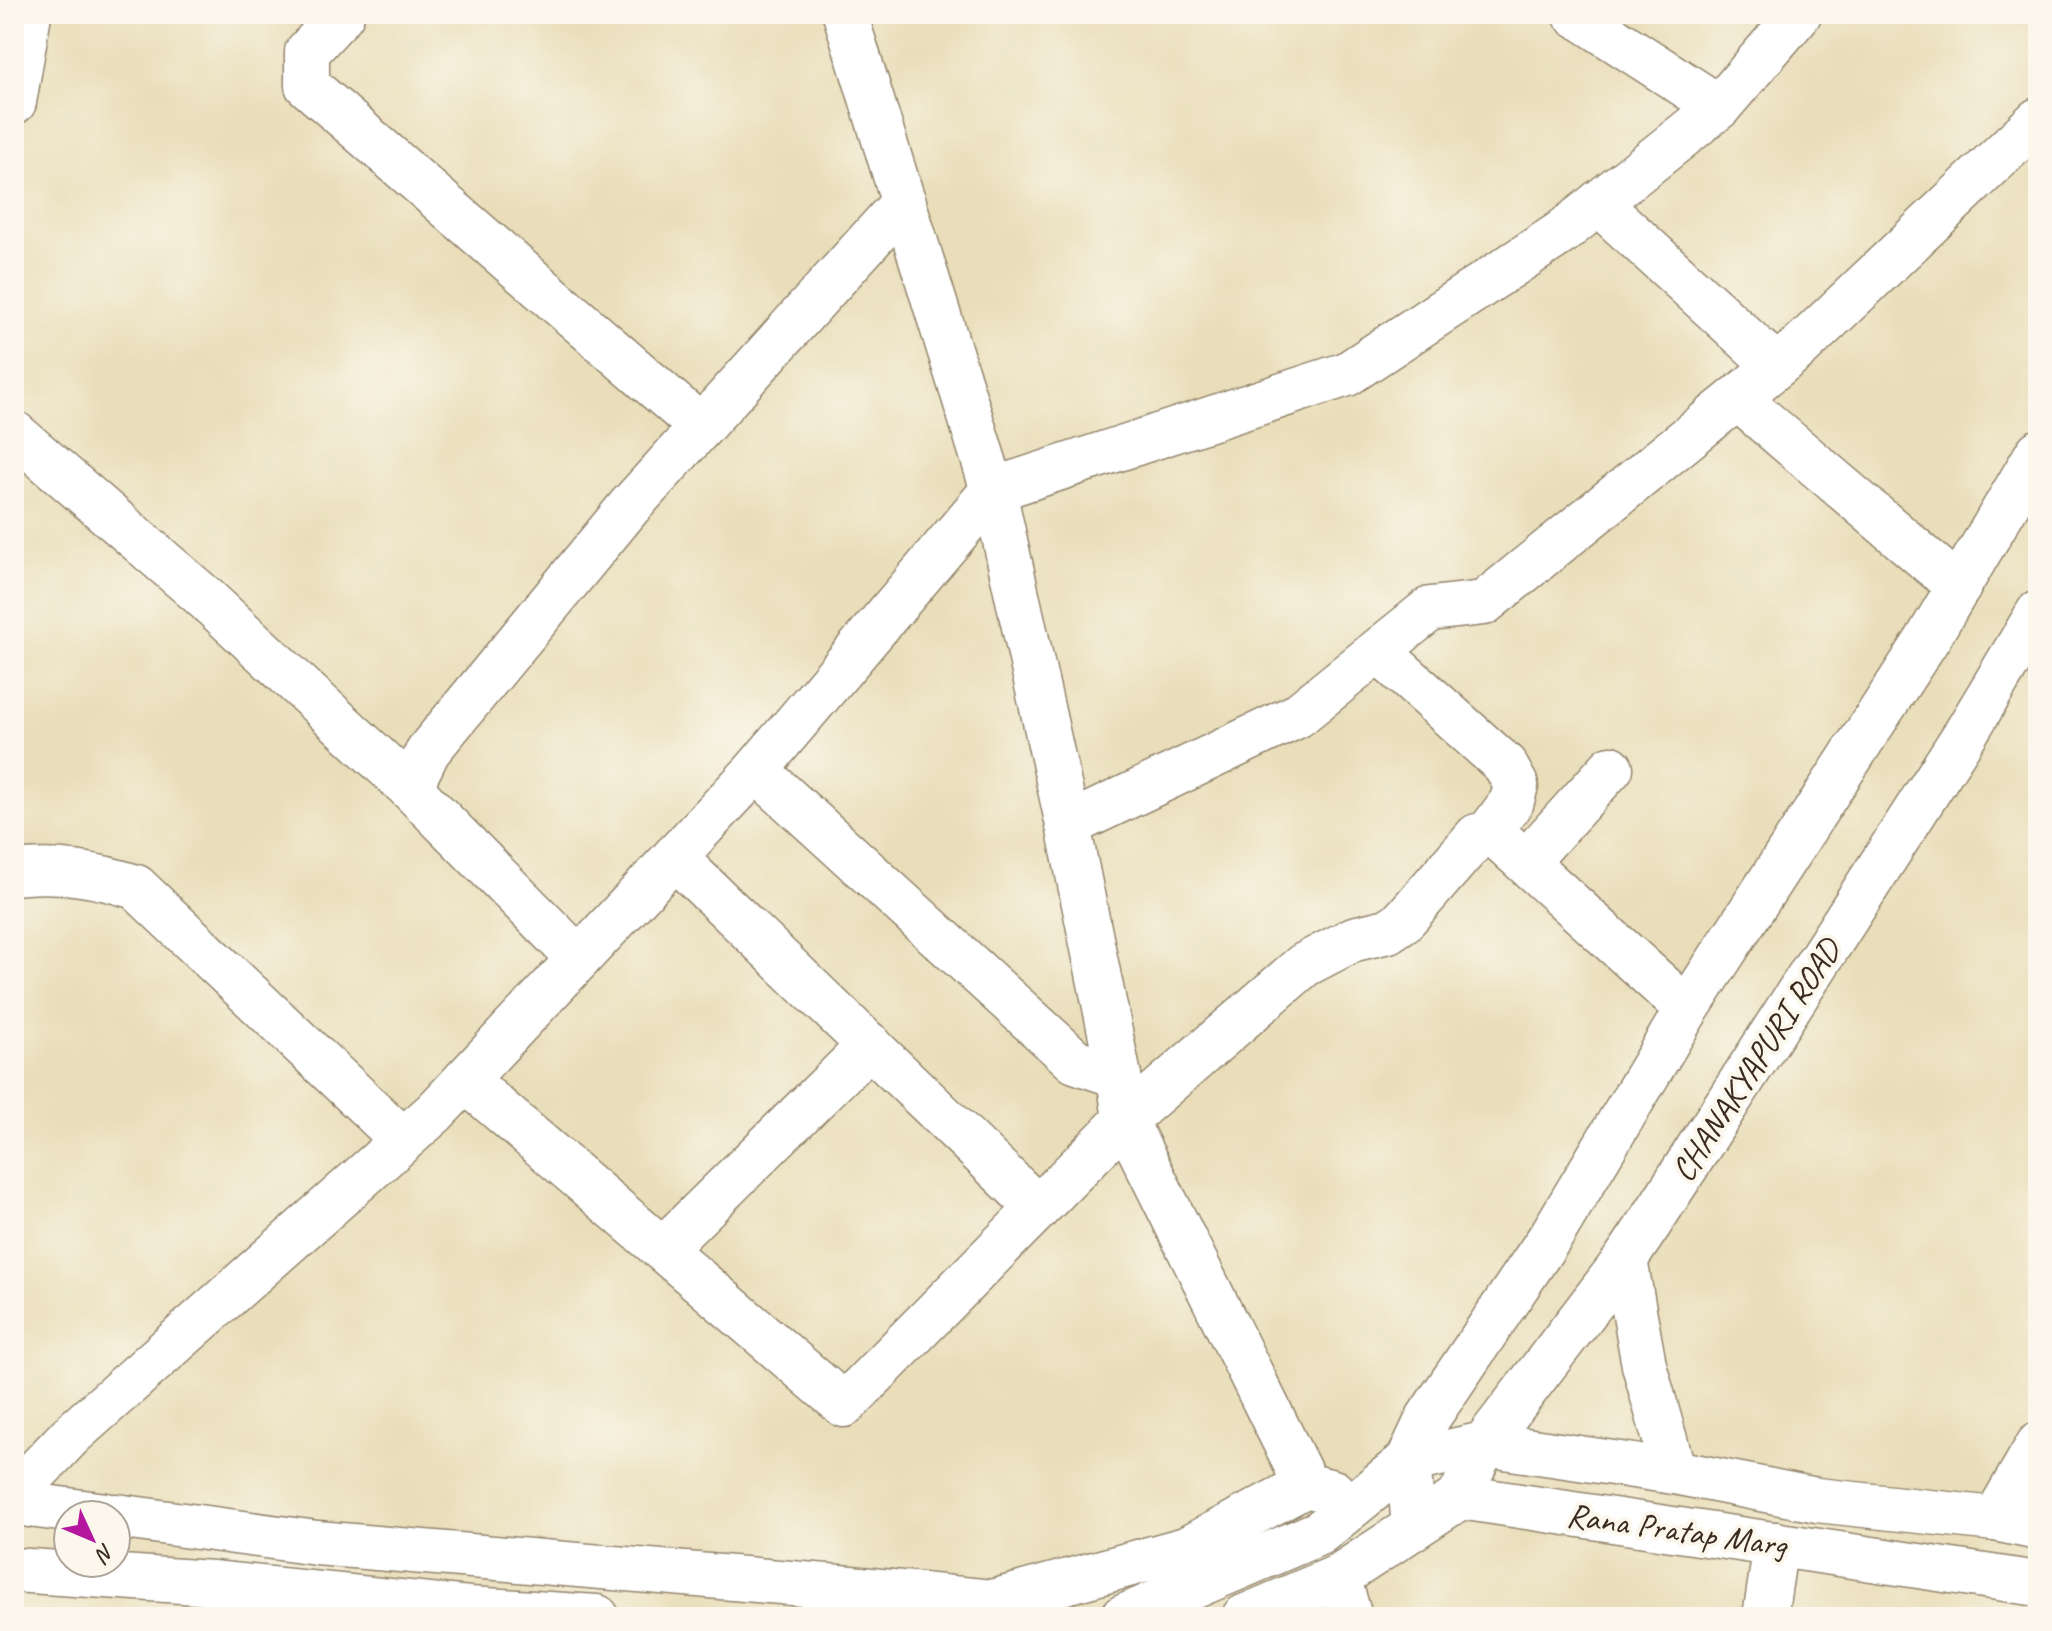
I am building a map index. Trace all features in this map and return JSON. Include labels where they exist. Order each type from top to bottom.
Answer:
[{"type":"street","points":[[14,102],[29,14]]},
{"type":"street","points":[[342,14],[307,52],[307,85],[701,427]]},
{"type":"street","points":[[845,14],[993,490],[1068,825],[1119,1076],[1125,1120],[1306,1485]]},
{"type":"street","points":[[1575,14],[1719,107]]},
{"type":"street","points":[[14,1495],[71,1435],[435,1112],[756,770],[993,490],[1347,374],[1561,233],[1719,107],[1799,14]]},
{"type":"street","points":[[1068,825],[1297,716],[1430,609],[1484,603],[1776,366],[2038,120]]},
{"type":"street","points":[[410,788],[428,751],[629,507],[904,202]]},
{"type":"street","points":[[1598,203],[1776,366]]},
{"type":"street","points":[[1737,398],[1959,587]]},
{"type":"street","points":[[14,433],[203,596],[410,788],[578,958]]},
{"type":"street","points":[[1414,1527],[1408,1461],[1428,1418],[1553,1233],[1687,1009],[1927,640],[2037,457]]},
{"type":"street","name":"CHANAKYAPURI ROAD","points":[[1460,1497],[1484,1444],[1625,1260],[1967,731],[2038,613]]},
{"type":"street","points":[[1378,651],[1505,765],[1516,785],[1512,801],[1488,834]]},
{"type":"street","points":[[1526,862],[1611,768]]},
{"type":"street","points":[[756,770],[1075,1061],[1119,1076]]},
{"type":"street","points":[[465,1080],[844,1405],[1125,1120],[1304,965],[1354,939],[1388,931],[1403,921],[1477,836],[1488,834],[1502,841],[1687,1009]]},
{"type":"street","points":[[674,857],[1038,1208]]},
{"type":"street","points":[[14,873],[42,870],[97,875],[136,887],[403,1140]]},
{"type":"street","points":[[663,1249],[870,1045]]},
{"type":"street","points":[[1625,1260],[1644,1365],[1674,1472]]},
{"type":"street","name":"Rana Pratap Marg","points":[[1123,1617],[1319,1533],[1408,1461],[1484,1444],[1674,1472],[1817,1500],[1995,1519],[2038,1528]]},
{"type":"street","points":[[1995,1519],[2038,1445]]},
{"type":"street","points":[[132,1518],[317,1543],[992,1602],[1186,1549],[1306,1485],[1360,1500]]},
{"type":"street","points":[[1302,1617],[1344,1597],[1414,1527],[1460,1497]]},
{"type":"street","name":"Rana Pratap Marg","points":[[1460,1497],[2038,1584]]},
{"type":"street","points":[[14,1503],[52,1508]]},
{"type":"street","points":[[1765,1617],[1776,1544]]},
{"type":"street","points":[[14,1570],[212,1583],[469,1609],[597,1617]]},
{"type":"street","points":[[1249,1615],[1344,1597]]}]
